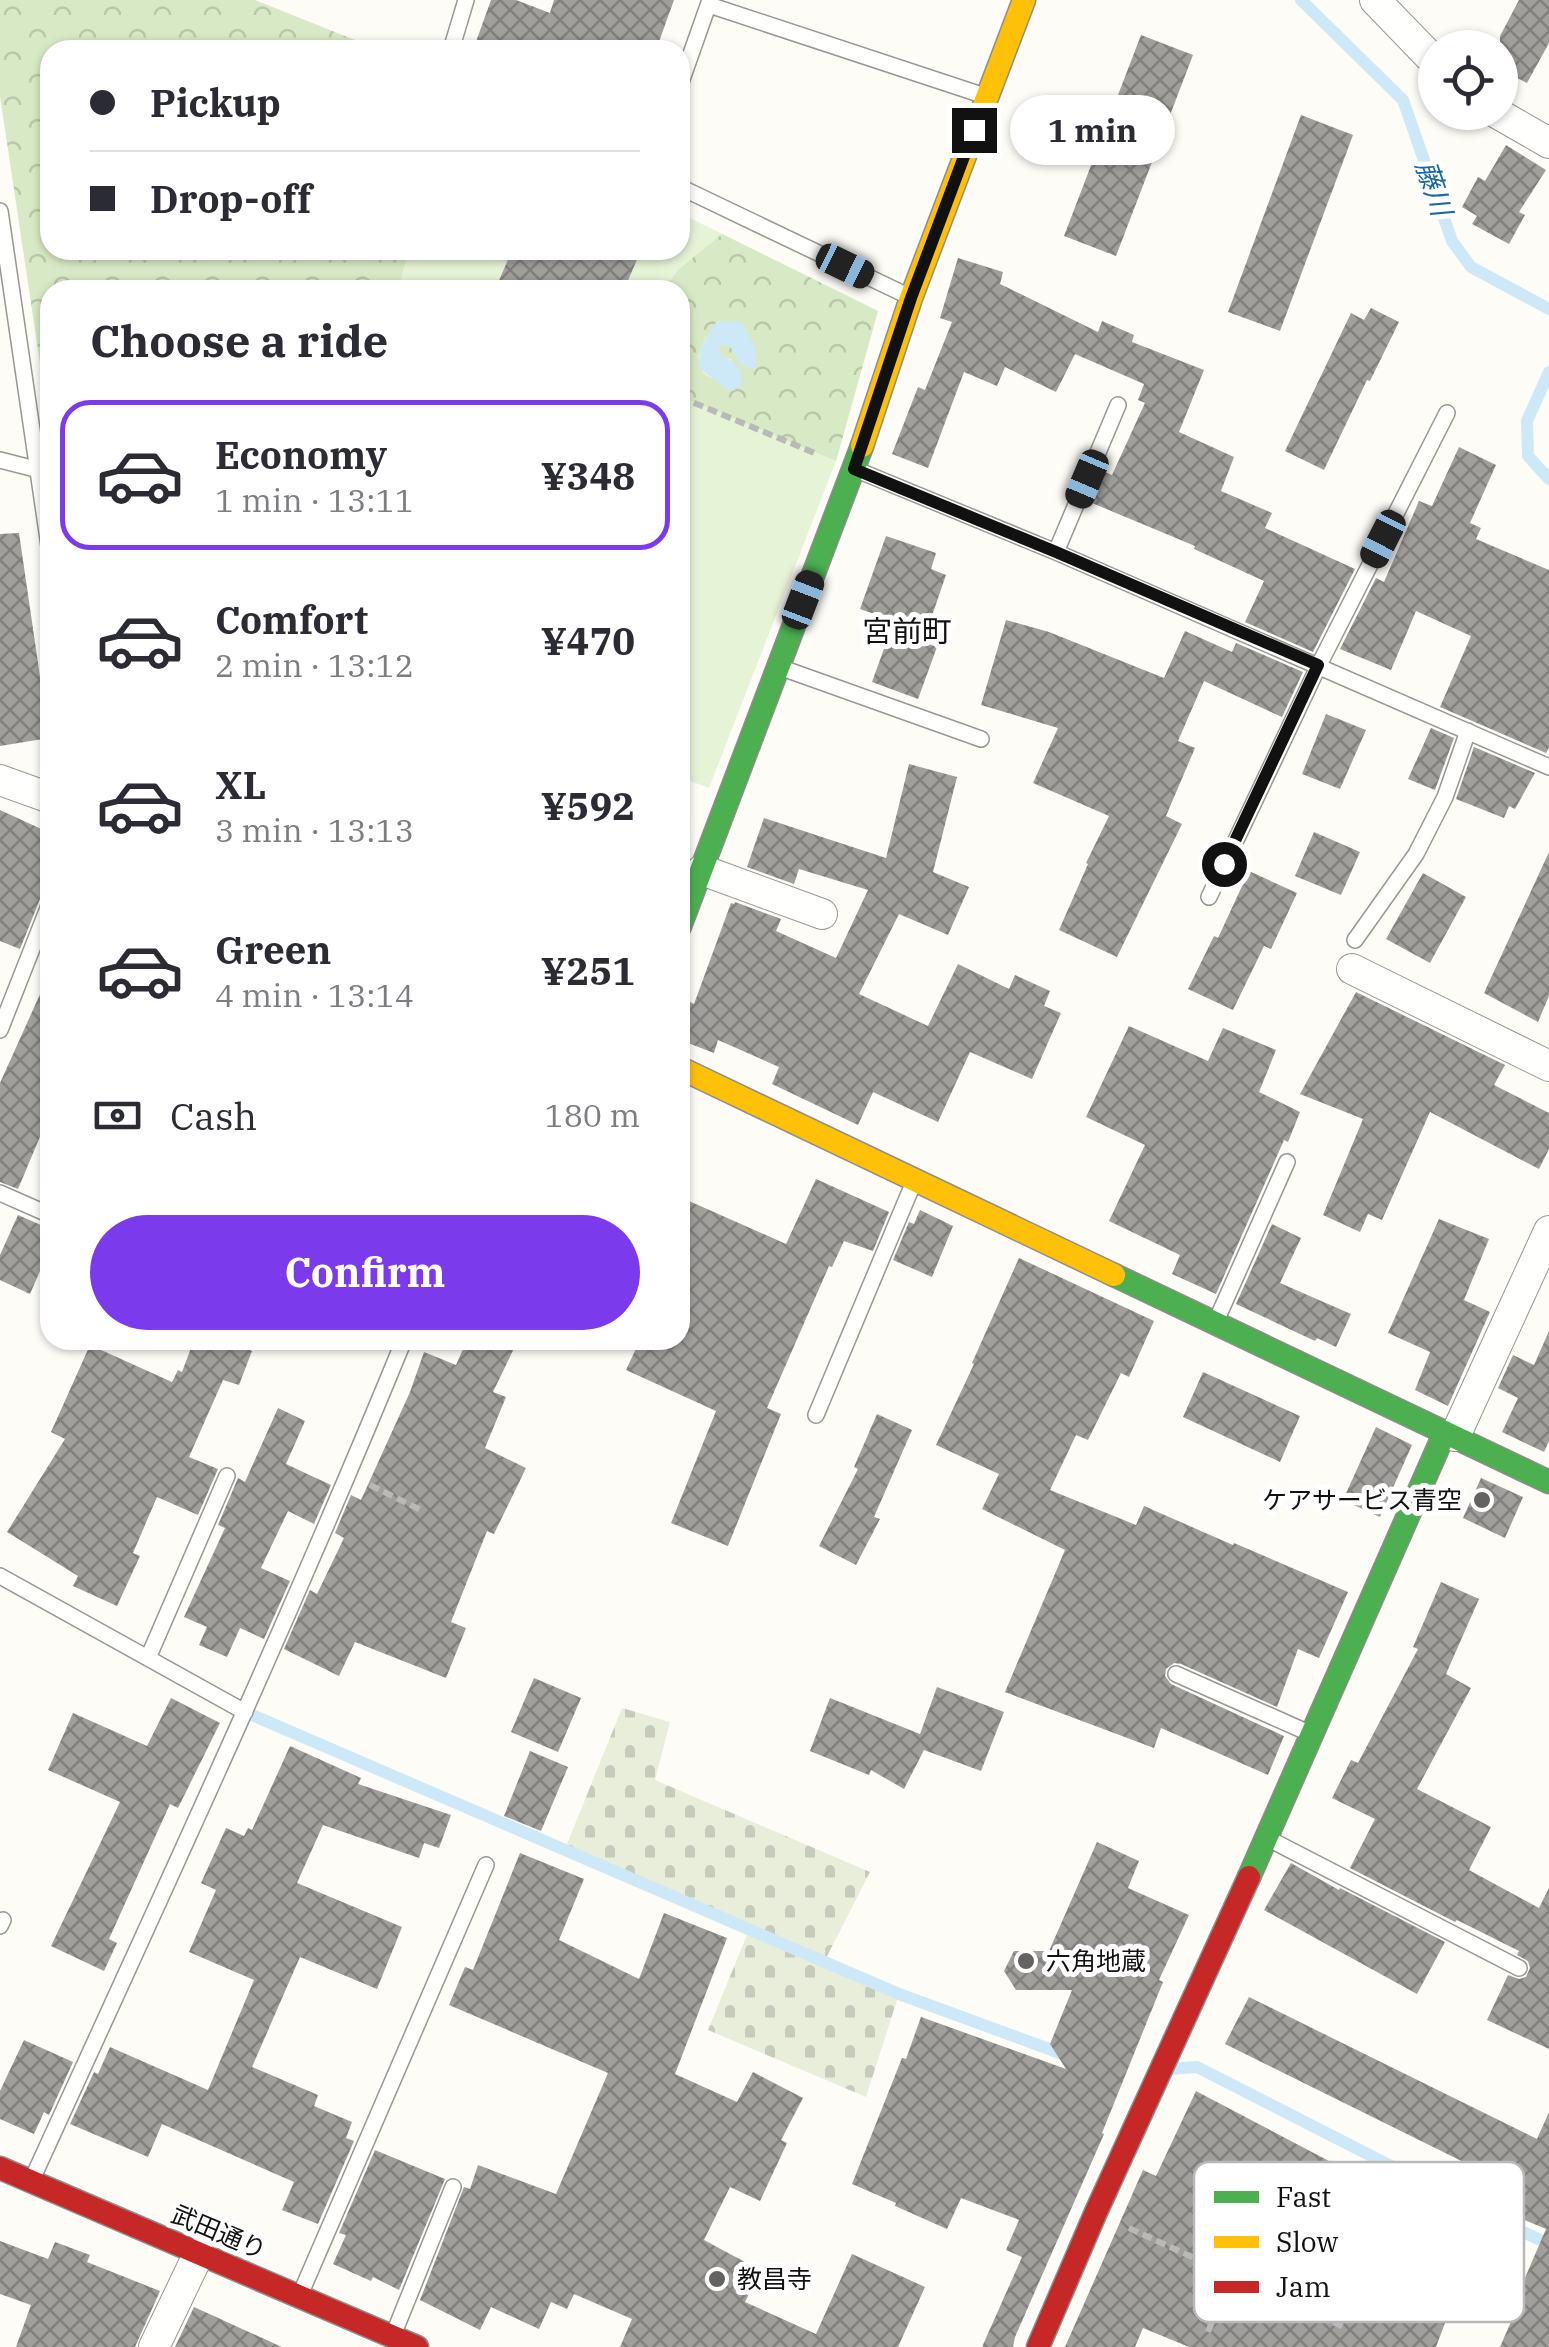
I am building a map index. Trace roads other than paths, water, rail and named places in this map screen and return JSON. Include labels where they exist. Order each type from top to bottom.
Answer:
[{"type":"street","points":[[690,901],[854,469],[911,298],[1024,0]]},
{"type":"street","points":[[1386,4],[1418,42]]},
{"type":"street","points":[[1518,125],[1549,143]]},
{"type":"street","points":[[0,780],[40,794]]},
{"type":"street","points":[[702,870],[822,914]]},
{"type":"street","points":[[1354,954],[1549,1066]]},
{"type":"street","points":[[690,1073],[1549,1482]]},
{"type":"street","points":[[1038,2347],[1450,1434],[1546,1246]]},
{"type":"street","name":"武田通り","points":[[0,2168],[417,2347]]},
{"type":"street","points":[[154,2347],[198,2253]]},
{"type":"lane","points":[[455,40],[466,0]]},
{"type":"lane","points":[[690,56],[709,2],[986,96]]},
{"type":"lane","points":[[690,191],[911,298]]},
{"type":"lane","points":[[0,211],[40,478]]},
{"type":"lane","points":[[1056,552],[1118,405]]},
{"type":"lane","points":[[1209,897],[1318,665],[1447,413]]},
{"type":"lane","points":[[0,460],[39,470]]},
{"type":"lane","points":[[854,469],[1056,552],[1549,767]]},
{"type":"lane","points":[[778,666],[981,739]]},
{"type":"lane","points":[[1354,954],[1416,854],[1445,797],[1468,731]]},
{"type":"lane","points":[[0,1030],[40,928]]},
{"type":"lane","points":[[1216,1323],[1287,1162]]},
{"type":"lane","points":[[816,1415],[914,1180]]},
{"type":"lane","points":[[0,1193],[40,1211]]},
{"type":"lane","points":[[31,2182],[244,1712],[400,1350]]},
{"type":"lane","points":[[148,1658],[226,1476]]},
{"type":"lane","points":[[0,1576],[244,1712]]},
{"type":"lane","points":[[1176,1674],[1312,1734]]},
{"type":"lane","points":[[1267,1838],[1519,1968]]},
{"type":"lane","points":[[299,2296],[486,1865]]},
{"type":"lane","points":[[393,2337],[453,2187]]},
{"type":"water","points":[[716,322],[742,322],[755,347],[756,367],[752,369],[741,364],[730,346],[718,347],[722,357],[735,363],[740,371],[741,385],[733,391],[699,368],[701,350],[709,333]]},
{"type":"waterway","name":"藤川","points":[[1301,0],[1403,100],[1452,241],[1471,267],[1549,309]]},
{"type":"waterway","name":"藤川","points":[[1549,372],[1527,421],[1528,456],[1549,479]]},
{"type":"waterway","points":[[245,1712],[899,1994],[1068,2056]]},
{"type":"waterway","points":[[1169,2069],[1197,2067],[1383,2162]]},
{"type":"waterway","points":[[1524,2232],[1549,2244]]},
{"type":"place","name":"ケアサービス青空","points":[[1482,1500]]},
{"type":"place","name":"六角地蔵","points":[[1026,1961]]},
{"type":"place","name":"教昌寺","points":[[717,2279]]},
{"type":"district","name":"宮前町","points":[[907,632]]}]
